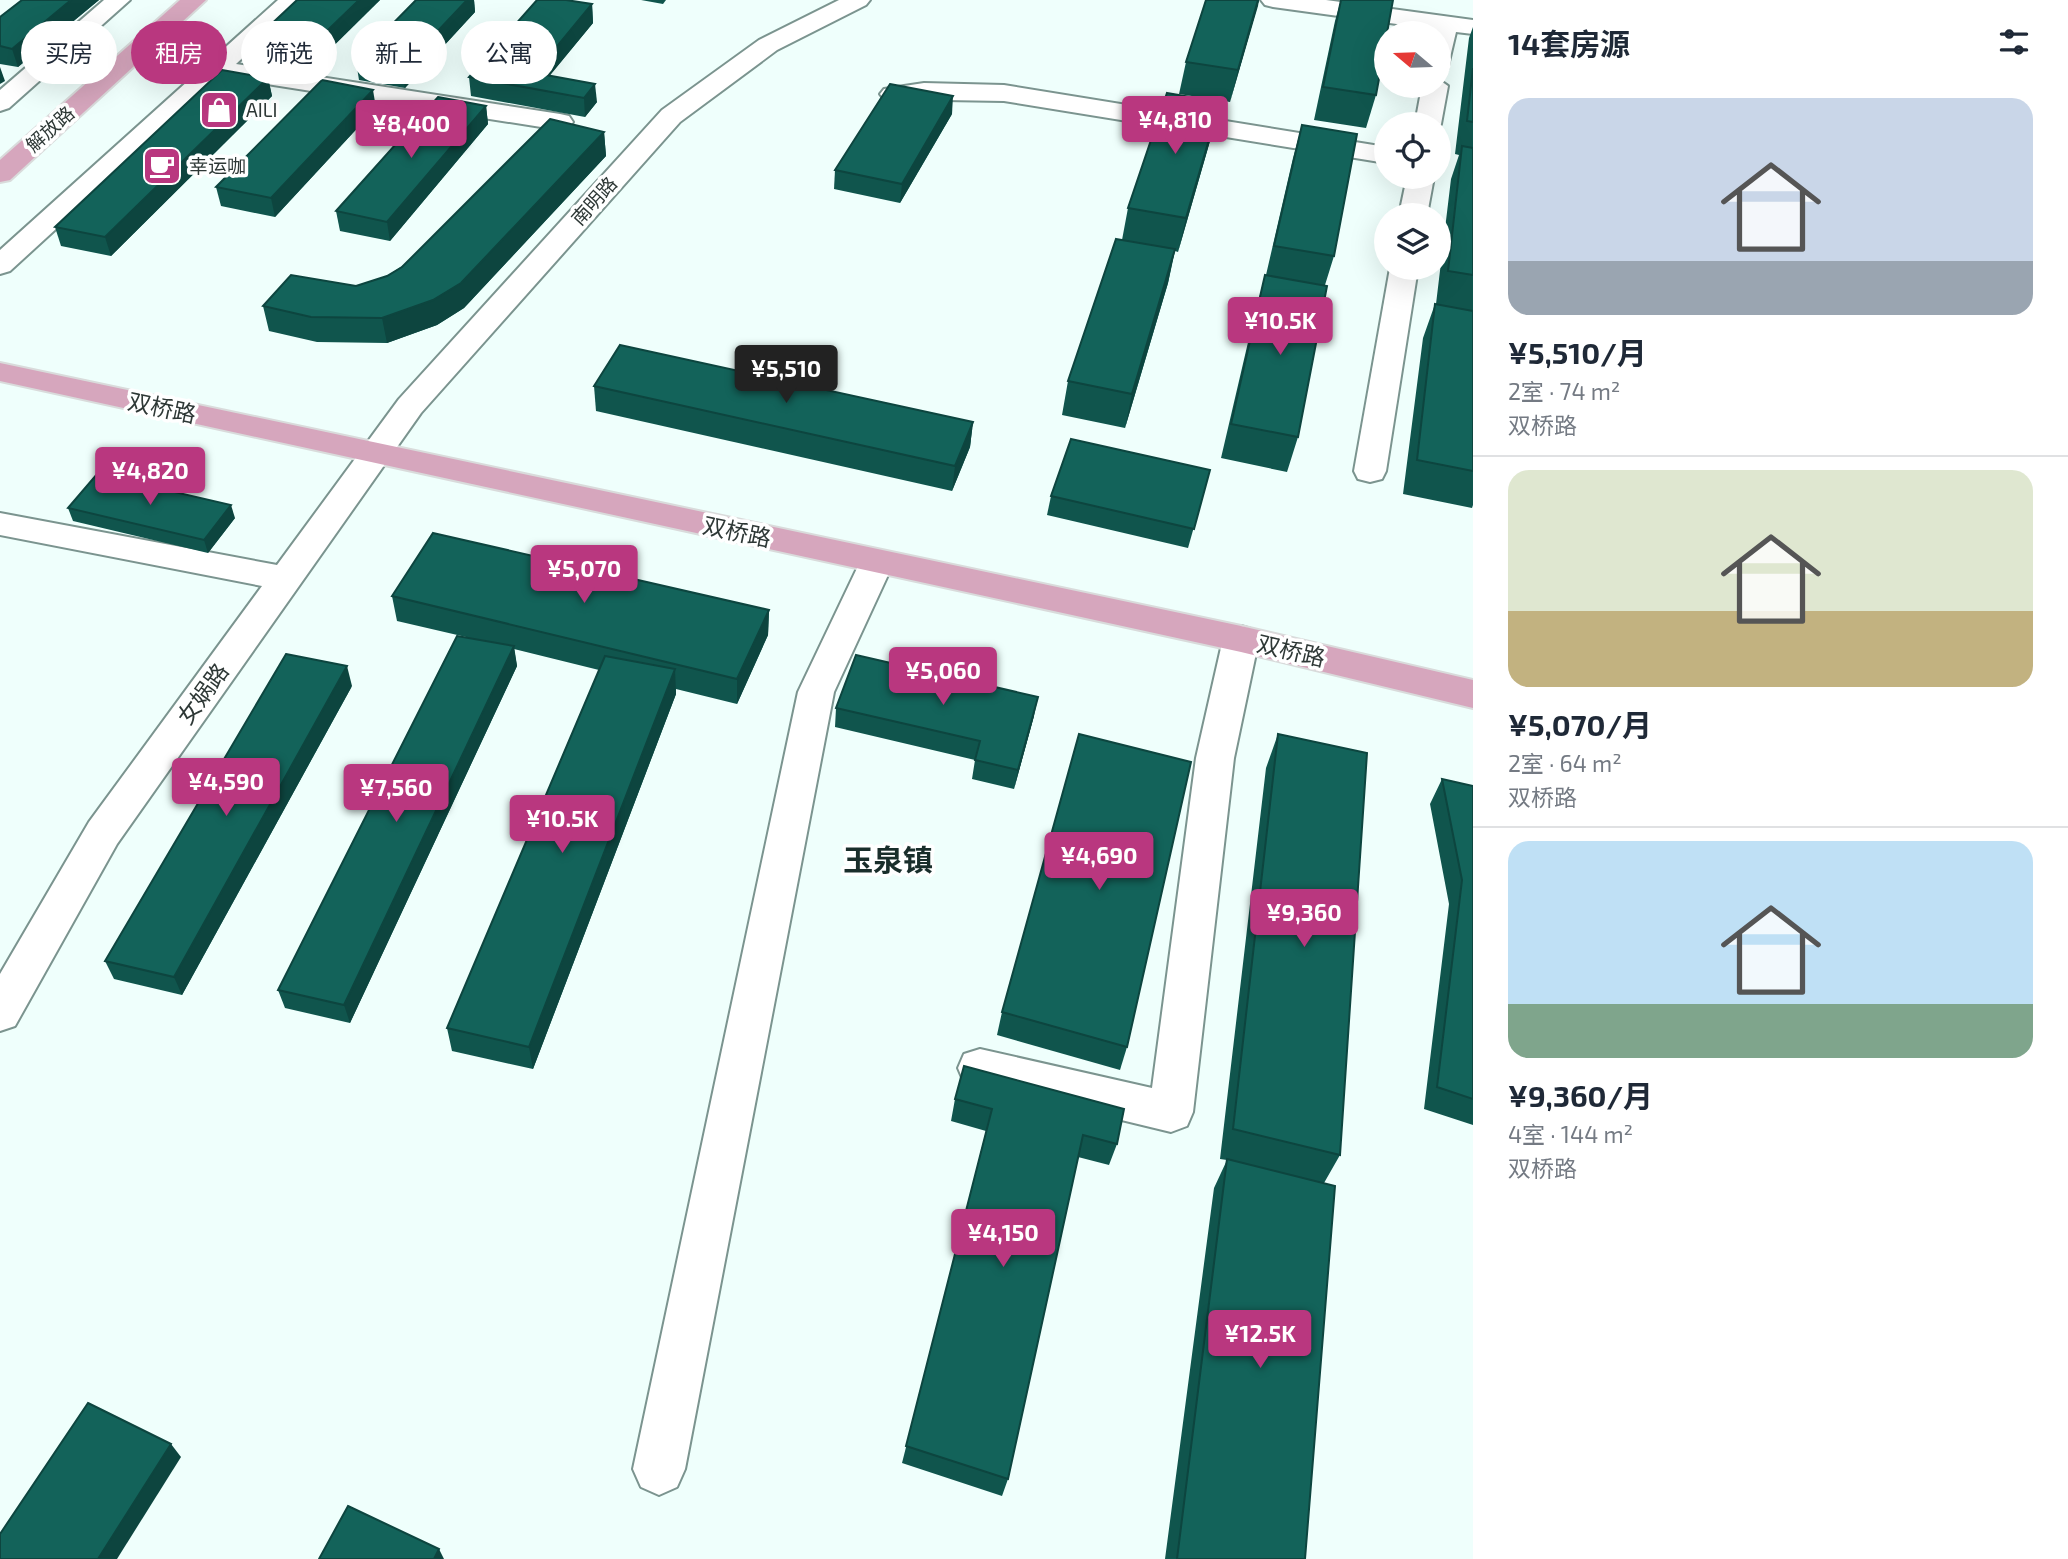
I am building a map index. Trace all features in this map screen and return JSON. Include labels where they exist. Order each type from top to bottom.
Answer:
[{"type":"main road","name":"解放路","points":[[0,173],[194,0]]},
{"type":"main road","name":"双桥路","points":[[0,372],[1241,639],[1473,694]]},
{"type":"street","points":[[0,103],[118,0]]},
{"type":"street","points":[[227,62],[292,0]]},
{"type":"street","name":"南明路","points":[[375,454],[410,405],[671,116],[768,45],[858,0]]},
{"type":"street","points":[[1273,0],[1431,21]]},
{"type":"street","points":[[1451,24],[1473,27]]},
{"type":"street","points":[[227,70],[561,122]]},
{"type":"street","points":[[0,264],[203,84]]},
{"type":"street","points":[[893,94],[924,91],[1004,93],[1374,153]]},
{"type":"street","points":[[1370,471],[1402,280]]},
{"type":"street","name":"女娲路","points":[[0,1013],[103,833],[375,454]]},
{"type":"street","points":[[0,524],[286,579]]},
{"type":"street","points":[[659,1469],[816,692],[877,562]]},
{"type":"street","points":[[981,1068],[1171,1112],[1215,758],[1241,639]]},
{"type":"building","points":[[22,0],[71,0],[46,21],[21,21],[21,42],[12,49],[0,46],[0,17]]},
{"type":"building","points":[[297,0],[359,0],[337,21],[275,21]]},
{"type":"building","points":[[416,0],[467,0],[447,21],[395,21]]},
{"type":"building","points":[[537,0],[566,0],[592,4],[557,46],[557,21],[518,21]]},
{"type":"building","points":[[1206,0],[1258,0],[1238,70],[1186,62]]},
{"type":"building","points":[[1341,0],[1393,0],[1389,21],[1374,21],[1374,95],[1323,87]]},
{"type":"building","points":[[1473,68],[1473,122],[1467,121]]},
{"type":"building","points":[[227,71],[241,73],[241,84],[262,84],[105,237],[55,227],[207,84],[227,84]]},
{"type":"building","points":[[557,77],[595,84],[584,98],[507,84],[557,84]]},
{"type":"building","points":[[337,83],[373,90],[271,198],[216,187],[318,84]]},
{"type":"building","points":[[890,84],[953,96],[902,184],[835,170]]},
{"type":"building","points":[[1167,93],[1220,102],[1186,218],[1128,208]]},
{"type":"building","points":[[438,97],[486,106],[387,222],[336,211]]},
{"type":"building","points":[[550,119],[604,132],[461,283],[433,300],[382,318],[311,317],[263,306],[291,275],[356,286],[387,276],[402,267]]},
{"type":"building","points":[[1302,125],[1357,134],[1334,256],[1274,246]]},
{"type":"building","points":[[1462,146],[1473,148],[1473,275],[1451,271],[1451,244]]},
{"type":"building","points":[[1116,239],[1175,249],[1132,394],[1068,381]]},
{"type":"building","points":[[1265,275],[1327,286],[1298,437],[1231,424]]},
{"type":"building","points":[[1435,304],[1473,311],[1473,471],[1417,460]]},
{"type":"building","points":[[620,345],[973,422],[955,466],[594,386]]},
{"type":"building","points":[[1071,439],[1210,470],[1194,529],[1051,496]]},
{"type":"building","points":[[97,474],[231,505],[204,540],[68,508]]},
{"type":"building","points":[[433,533],[769,610],[737,679],[392,596]]},
{"type":"building","points":[[457,636],[514,646],[344,1005],[278,990]]},
{"type":"building","points":[[286,654],[347,666],[174,977],[105,961]]},
{"type":"building","points":[[856,655],[1038,697],[1018,770],[975,760],[980,741],[836,708]]},
{"type":"building","points":[[605,656],[675,669],[529,1047],[447,1028]]},
{"type":"building","points":[[1079,734],[1191,762],[1127,1047],[1002,1012]]},
{"type":"building","points":[[1278,734],[1367,753],[1340,1155],[1233,1129]]},
{"type":"building","points":[[1442,779],[1473,786],[1473,1099],[1437,1087],[1462,880]]},
{"type":"building","points":[[964,1066],[1124,1109],[1117,1144],[1083,1135],[1008,1479],[906,1446],[992,1109],[955,1099]]},
{"type":"building","points":[[1227,1159],[1335,1186],[1305,1559],[1177,1559]]},
{"type":"building","points":[[88,1403],[171,1444],[98,1559],[0,1559],[0,1534]]},
{"type":"building","points":[[348,1506],[439,1549],[434,1559],[319,1559]]},
{"type":"place","name":"AILI","points":[[219,110]]},
{"type":"place","name":"幸运咖","points":[[162,166]]},
{"type":"district","name":"玉泉镇","points":[[888,861]]}]
